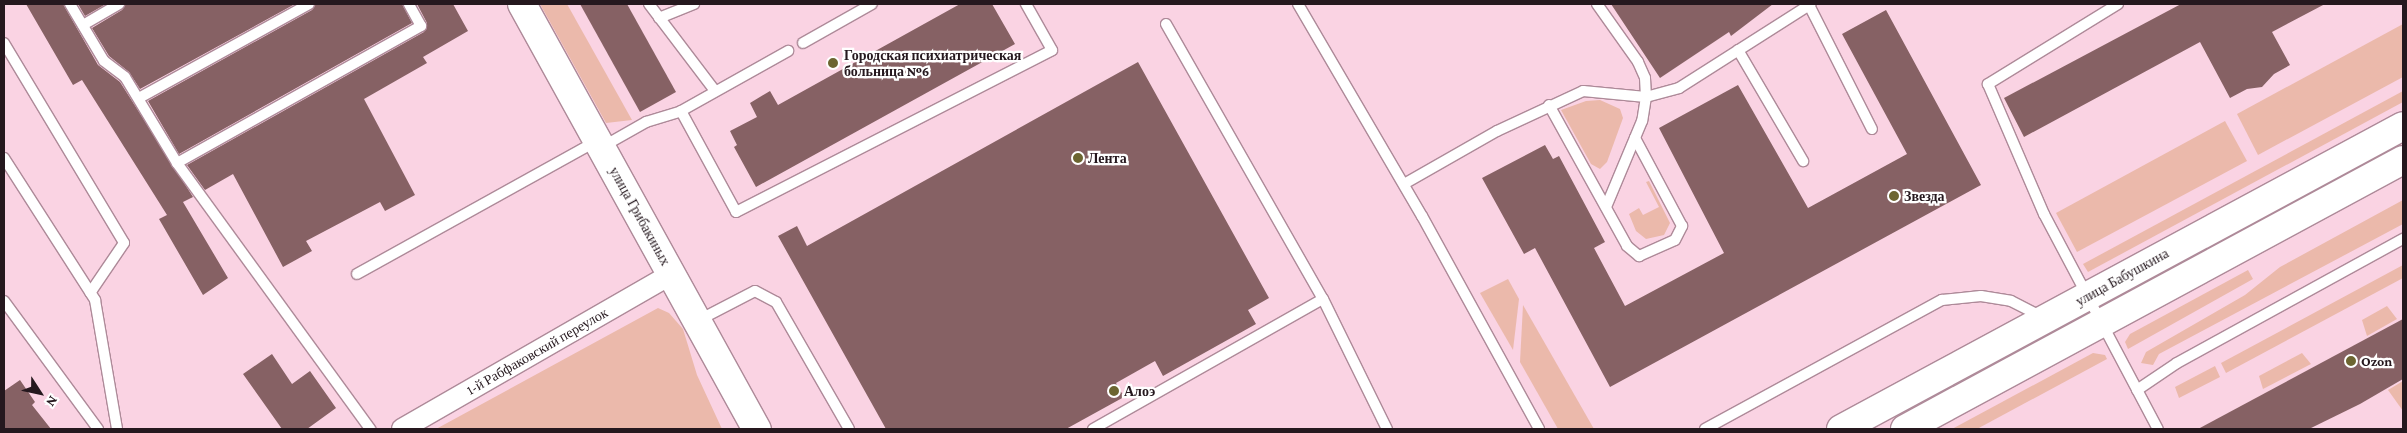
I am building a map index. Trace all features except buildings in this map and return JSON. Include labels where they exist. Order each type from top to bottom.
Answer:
[{"type":"main road","name":"улица Грибакиных","points":[[522,4],[757,429]]},
{"type":"main road","name":"улица Бабушкина","points":[[1841,429],[2403,126]]},
{"type":"main road","points":[[1905,429],[2403,160]]},
{"type":"street","name":"1-й Рабфаковский переулок","points":[[402,429],[672,274]]},
{"type":"lane","points":[[70,4],[104,61],[125,77],[177,162],[370,429]]},
{"type":"lane","points":[[83,25],[119,4]]},
{"type":"lane","points":[[139,98],[308,4]]},
{"type":"lane","points":[[177,162],[421,26],[409,4]]},
{"type":"lane","points":[[649,4],[715,90]]},
{"type":"lane","points":[[659,18],[694,4]]},
{"type":"lane","points":[[804,42],[872,4]]},
{"type":"lane","points":[[681,111],[736,212],[1052,50],[1026,4]]},
{"type":"lane","points":[[1298,4],[1404,184],[1539,429]]},
{"type":"lane","points":[[1597,4],[1638,62],[1645,78],[1646,97],[1635,138],[1606,207]]},
{"type":"lane","points":[[2118,4],[1988,84],[2044,214],[2103,322],[2158,429]]},
{"type":"lane","points":[[1404,184],[1549,105],[1583,91],[1646,97],[1679,88],[1810,5],[1872,128]]},
{"type":"lane","points":[[1166,24],[1323,298],[1387,429]]},
{"type":"lane","points":[[4,42],[124,243],[90,293]]},
{"type":"lane","points":[[1738,50],[1804,162]]},
{"type":"lane","points":[[357,274],[599,144],[646,122],[681,111],[715,90],[788,51]]},
{"type":"lane","points":[[1549,105],[1627,246],[1639,256],[1675,240],[1680,233],[1681,218],[1635,138]]},
{"type":"lane","points":[[4,158],[90,293],[100,318],[117,429]]},
{"type":"lane","points":[[2137,390],[2176,363],[2403,239]]},
{"type":"lane","points":[[697,321],[755,291],[776,302],[849,429]]},
{"type":"lane","points":[[1705,429],[1942,300],[1981,296],[2011,301],[2046,319]]},
{"type":"lane","points":[[1093,429],[1323,298]]},
{"type":"lane","points":[[4,300],[98,429]]},
{"type":"shaded area","points":[[540,4],[567,4],[632,120],[606,123]]},
{"type":"shaded area","points":[[2403,24],[2403,77],[2258,155],[2237,114]]},
{"type":"shaded area","points":[[2403,91],[2403,102],[2088,272],[2083,264]]},
{"type":"shaded area","points":[[1600,100],[1620,109],[1623,118],[1607,162],[1600,169],[1591,164],[1561,110],[1586,101]]},
{"type":"shaded area","points":[[2225,121],[2247,161],[2077,252],[2056,213]]},
{"type":"shaded area","points":[[1649,181],[1670,223],[1664,235],[1646,239],[1636,231],[1629,214],[1639,208],[1643,215],[1659,207],[1646,182]]},
{"type":"shaded area","points":[[2403,200],[2403,224],[2159,354],[2153,365],[2141,363],[2146,352],[2245,295],[2280,267]]},
{"type":"shaded area","points":[[2403,265],[2403,278],[2226,373],[2221,363]]},
{"type":"shaded area","points":[[2248,270],[2253,279],[2128,349],[2125,342],[2130,334]]},
{"type":"shaded area","points":[[1508,279],[1519,299],[1513,350],[1480,293]]},
{"type":"shaded area","points":[[1523,305],[1594,429],[1558,429],[1520,362]]},
{"type":"shaded area","points":[[2387,306],[2397,319],[2367,336],[2362,320]]},
{"type":"shaded area","points":[[658,308],[669,313],[683,329],[697,375],[722,429],[436,429]]},
{"type":"shaded area","points":[[2093,353],[2105,355],[2107,359],[1977,429],[1952,429]]},
{"type":"shaded area","points":[[2302,353],[2311,364],[2263,389],[2259,376]]},
{"type":"shaded area","points":[[2215,366],[2220,377],[2179,398],[2175,387]]},
{"type":"shaded area","points":[[2403,381],[2403,411],[2388,390]]},
{"type":"place","name":"Городская психиатрическая больница №6","points":[[833,63]]},
{"type":"place","name":"Лента","points":[[1078,158]]},
{"type":"place","name":"Звезда","points":[[1894,196]]},
{"type":"place","name":"Ozon","points":[[2351,361]]},
{"type":"place","name":"Алоэ","points":[[1114,391]]}]
